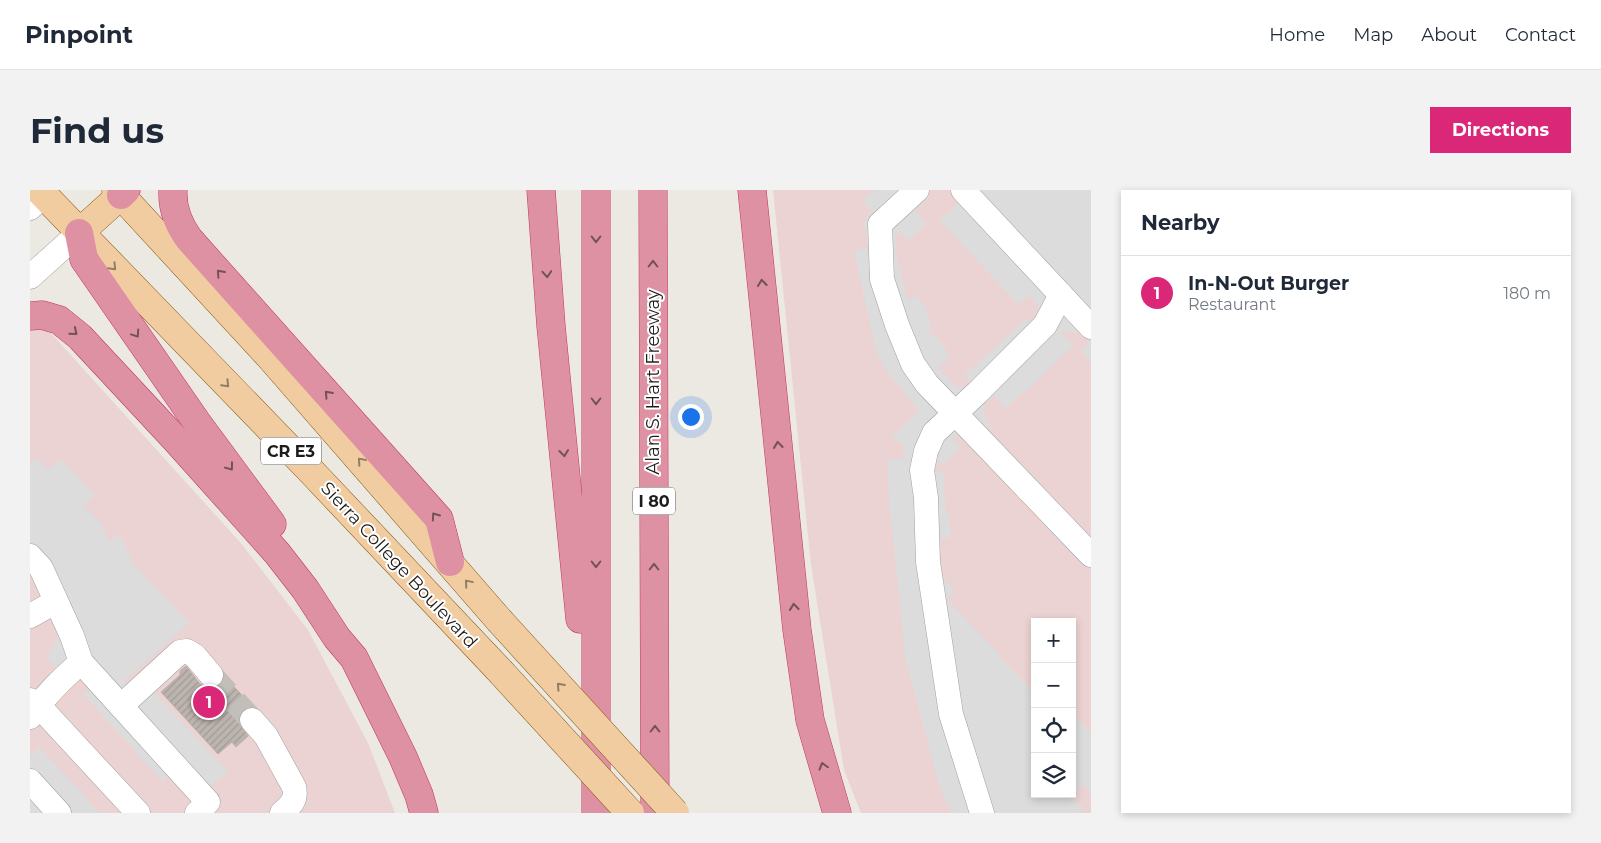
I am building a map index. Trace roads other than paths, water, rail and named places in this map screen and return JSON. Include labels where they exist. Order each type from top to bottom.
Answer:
[{"type":"highway","points":[[173,190],[174,210],[180,226],[189,239],[439,519],[450,562]]},
{"type":"highway","points":[[541,190],[552,336],[596,776]]},
{"type":"highway","points":[[596,190],[596,813]]},
{"type":"highway","name":"Alan S. Hart Freeway","points":[[653,190],[655,813]]},
{"type":"highway","points":[[752,190],[797,630],[810,720],[836,813]]},
{"type":"highway","points":[[79,232],[84,259],[196,421],[316,583],[347,633],[354,658],[403,757],[424,813]]},
{"type":"highway","points":[[30,316],[42,315],[59,320],[80,337],[176,440],[277,553],[337,638],[354,658]]},
{"type":"highway","points":[[655,757],[664,813]]},
{"type":"main road","name":"Sierra College Boulevard","points":[[121,192],[270,356],[499,620],[675,813]]},
{"type":"main road","points":[[79,232],[121,192]]},
{"type":"main road","name":"Sierra College Boulevard","points":[[41,196],[79,232],[309,470],[500,671],[630,813]]},
{"type":"street","points":[[917,190],[880,224],[882,279],[897,325],[913,364],[927,384],[1091,556]]},
{"type":"street","points":[[963,190],[1091,327]]},
{"type":"street","points":[[30,277],[79,232]]},
{"type":"street","points":[[982,813],[951,714],[928,562],[926,498],[922,470],[926,451],[934,433],[1045,325],[1061,296]]},
{"type":"street","points":[[30,556],[41,568],[72,636],[81,662],[121,706],[207,809]]},
{"type":"street","points":[[30,616],[55,602]]},
{"type":"street","points":[[121,706],[180,652],[187,651],[195,656],[211,675]]},
{"type":"street","points":[[81,662],[33,707],[138,813]]},
{"type":"street","points":[[252,720],[266,736],[294,787],[296,794],[293,803],[282,813]]},
{"type":"street","points":[[30,781],[60,813]]},
{"type":"tunnel","points":[[211,675],[252,720]]},
{"type":"place","name":"In-N-Out Burger","points":[[209,702]]}]
